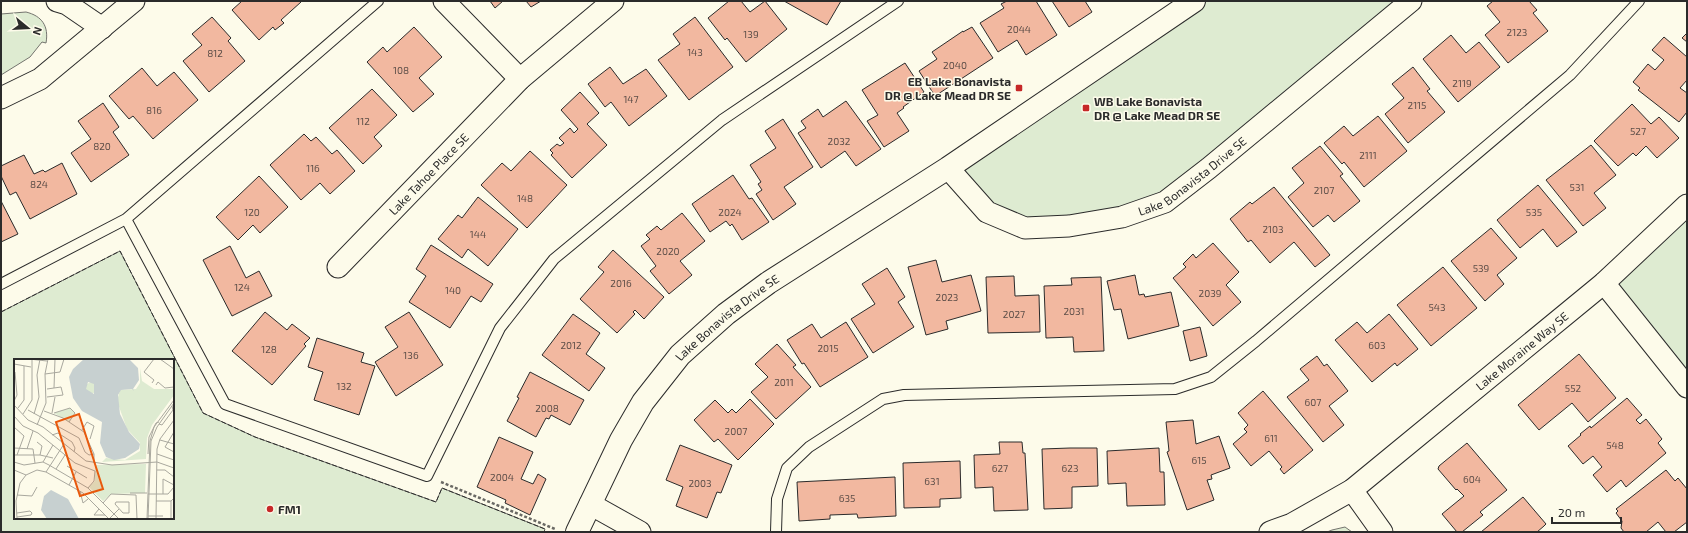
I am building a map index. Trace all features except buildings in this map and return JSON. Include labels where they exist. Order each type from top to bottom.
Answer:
[{"type":"street","points":[[57,1],[67,4],[102,28]]},
{"type":"street","points":[[1,98],[40,79],[134,1]]},
{"type":"street","points":[[444,1],[520,79]]},
{"type":"street","name":"Lake Tahoe Place SE","points":[[338,267],[520,79],[613,1]]},
{"type":"street","name":"Lake Bonavista Drive SE","points":[[567,531],[590,504],[621,440],[643,402],[680,355],[726,314],[768,284],[948,168],[1171,7],[1194,1]]},
{"type":"street","name":"Lake Bonavista Drive SE","points":[[948,168],[987,212],[1025,228],[1069,226],[1122,218],[1165,202],[1209,168],[1411,1]]},
{"type":"street","name":"Lake Moraine Way SE","points":[[1270,532],[1292,524],[1352,490],[1604,283],[1687,205]]},
{"type":"street","points":[[1604,283],[1687,388]]},
{"type":"street","points":[[1352,490],[1382,532]]},
{"type":"street","points":[[590,504],[640,532]]},
{"type":"lane","points":[[1,284],[126,219],[378,1]]},
{"type":"lane","points":[[126,219],[225,404],[426,476],[500,328],[554,259],[722,120],[898,1]]},
{"type":"lane","points":[[776,532],[777,499],[787,468],[809,447],[883,399],[904,395],[1175,389],[1211,377],[1570,75],[1639,1]]},
{"type":"path","points":[[426,476],[567,531]]},
{"type":"green space","points":[[1194,1],[1411,1],[1165,202],[1025,228],[948,168]]},
{"type":"green space","points":[[26,12],[36,16],[43,23],[47,37],[46,43],[42,42],[30,57],[1,75],[1,14]]},
{"type":"green space","points":[[1687,205],[1687,387],[1604,283]]},
{"type":"green space","points":[[120,251],[203,413],[255,437],[436,502],[442,488],[545,529],[544,532],[1,532],[1,312]]},
{"type":"green space","points":[[1345,527],[1352,532],[1327,532],[1332,530]]},
{"type":"fence","points":[[1,312],[120,251],[203,413],[255,437],[436,502],[442,488],[545,529],[544,532]]},
{"type":"place","name":"EB Lake Bonavista DR @ Lake Mead DR SE","points":[[1019,88]]},
{"type":"place","name":"WB Lake Bonavista DR @ Lake Mead DR SE","points":[[1086,108]]},
{"type":"place","name":"FM1","points":[[270,509]]}]
